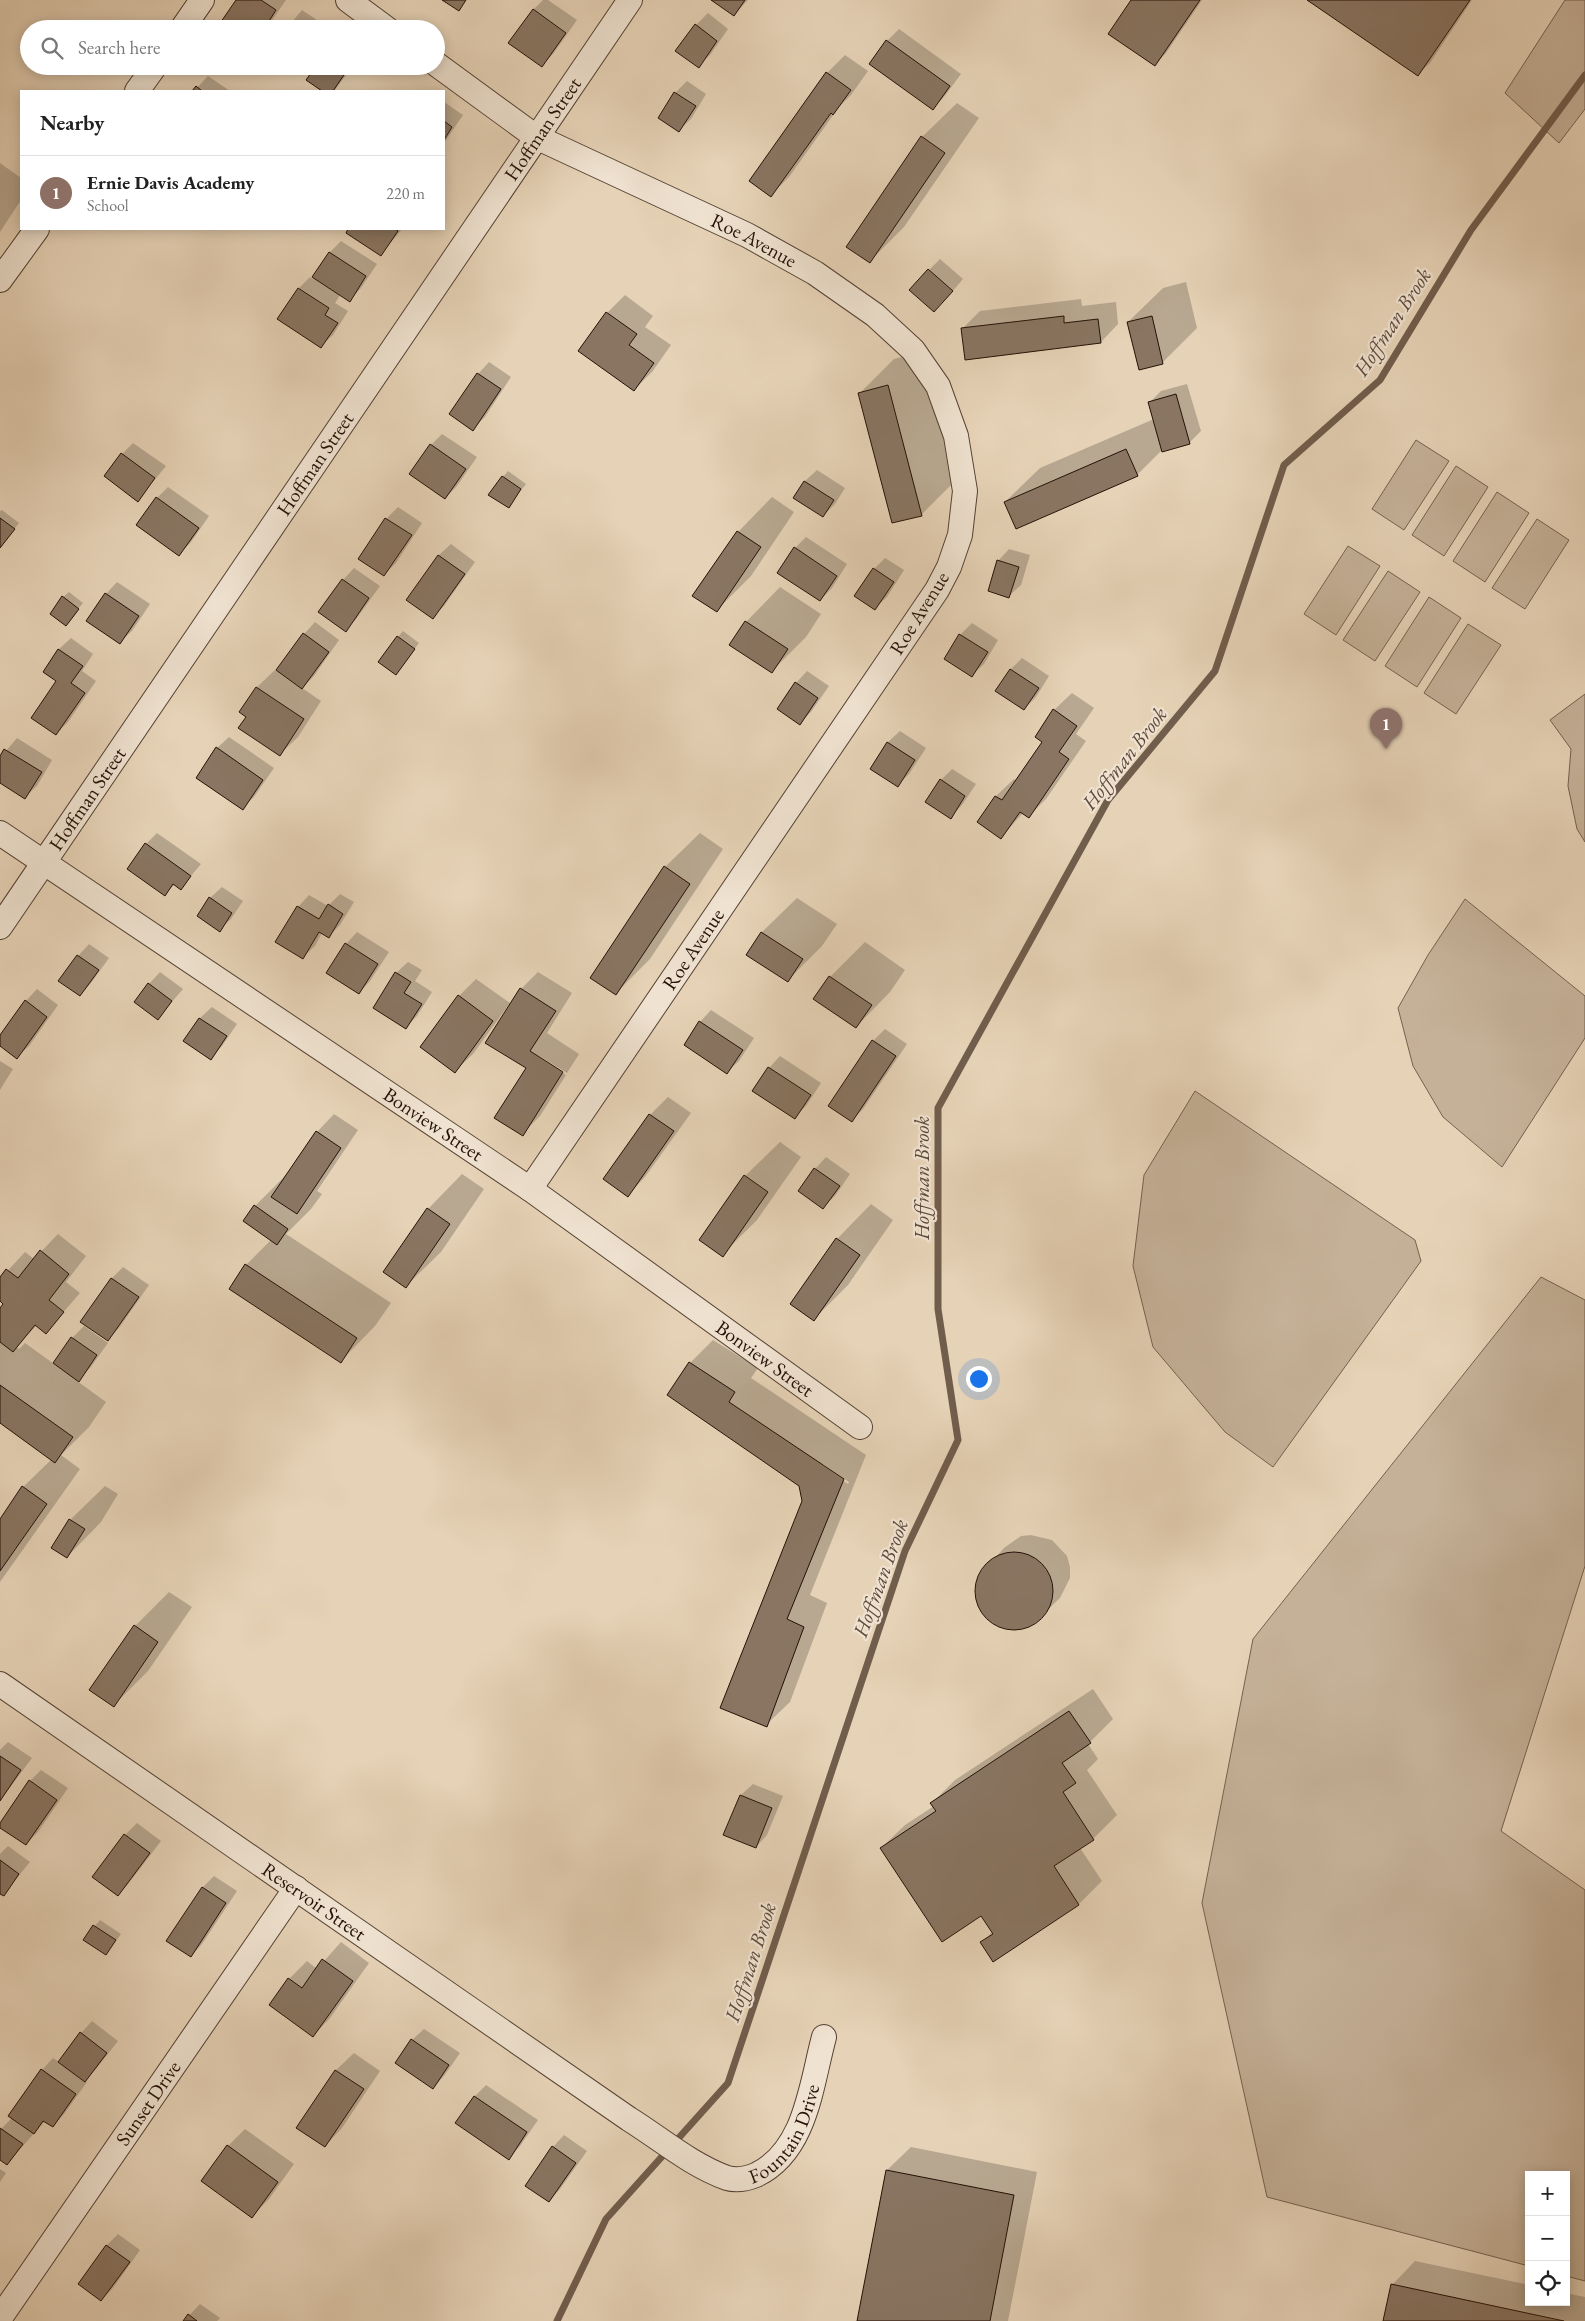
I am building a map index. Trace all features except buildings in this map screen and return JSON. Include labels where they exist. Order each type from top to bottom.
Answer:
[{"type":"street","points":[[188,20],[202,0]]},
{"type":"street","points":[[348,0],[376,20]]},
{"type":"street","name":"Hoffman Street","points":[[0,927],[630,0]]},
{"type":"street","name":"Roe Avenue","points":[[445,71],[536,138],[747,235],[815,273],[875,315],[913,350],[938,386],[956,436],[965,491],[960,535],[949,567],[937,590],[530,1189]]},
{"type":"street","points":[[137,90],[148,75]]},
{"type":"street","points":[[0,280],[36,230]]},
{"type":"street","name":"Bonview Street","points":[[0,833],[530,1189],[860,1427]]},
{"type":"street","name":"Reservoir Street","points":[[0,1684],[629,2118]]},
{"type":"street","name":"Sunset Drive","points":[[6,2314],[296,1888]]},
{"type":"street","name":"Fountain Drive","points":[[629,2118],[688,2158],[714,2172],[738,2180],[748,2179],[764,2171],[780,2158],[795,2138],[801,2124],[824,2037]]},
{"type":"shaded area","points":[[1565,0],[1585,0],[1585,109],[1559,143],[1505,93]]},
{"type":"shaded area","points":[[1416,440],[1449,461],[1404,530],[1372,509]]},
{"type":"shaded area","points":[[1456,466],[1488,487],[1444,556],[1412,535]]},
{"type":"shaded area","points":[[1497,492],[1529,513],[1485,582],[1453,561]]},
{"type":"shaded area","points":[[1537,519],[1569,540],[1525,609],[1492,588]]},
{"type":"shaded area","points":[[1348,546],[1380,566],[1336,635],[1304,614]]},
{"type":"shaded area","points":[[1388,571],[1420,592],[1375,661],[1343,640]]},
{"type":"shaded area","points":[[1429,597],[1461,618],[1417,687],[1385,666]]},
{"type":"shaded area","points":[[1468,624],[1501,645],[1456,714],[1424,693]]},
{"type":"shaded area","points":[[1585,694],[1585,842],[1577,829],[1568,786],[1571,749],[1550,720]]},
{"type":"shaded area","points":[[1465,899],[1585,996],[1585,1038],[1502,1167],[1443,1117],[1413,1066],[1398,1008],[1428,955]]},
{"type":"shaded area","points":[[1195,1091],[1415,1240],[1421,1261],[1273,1467],[1225,1432],[1153,1347],[1133,1266],[1144,1175]]},
{"type":"shaded area","points":[[1541,1277],[1585,1300],[1585,1566],[1501,1831],[1585,1890],[1585,2281],[1570,2277],[1570,2171],[1525,2171],[1525,2265],[1267,2197],[1202,1903],[1253,1639]]},
{"type":"waterway","name":"Hoffman Brook","points":[[557,2321],[606,2219],[728,2083],[905,1551],[958,1440],[938,1309],[938,1108],[1108,800],[1215,671],[1284,465],[1380,380],[1471,230],[1585,75]]},
{"type":"place","name":"Ernie Davis Academy","points":[[1386,749]]}]
